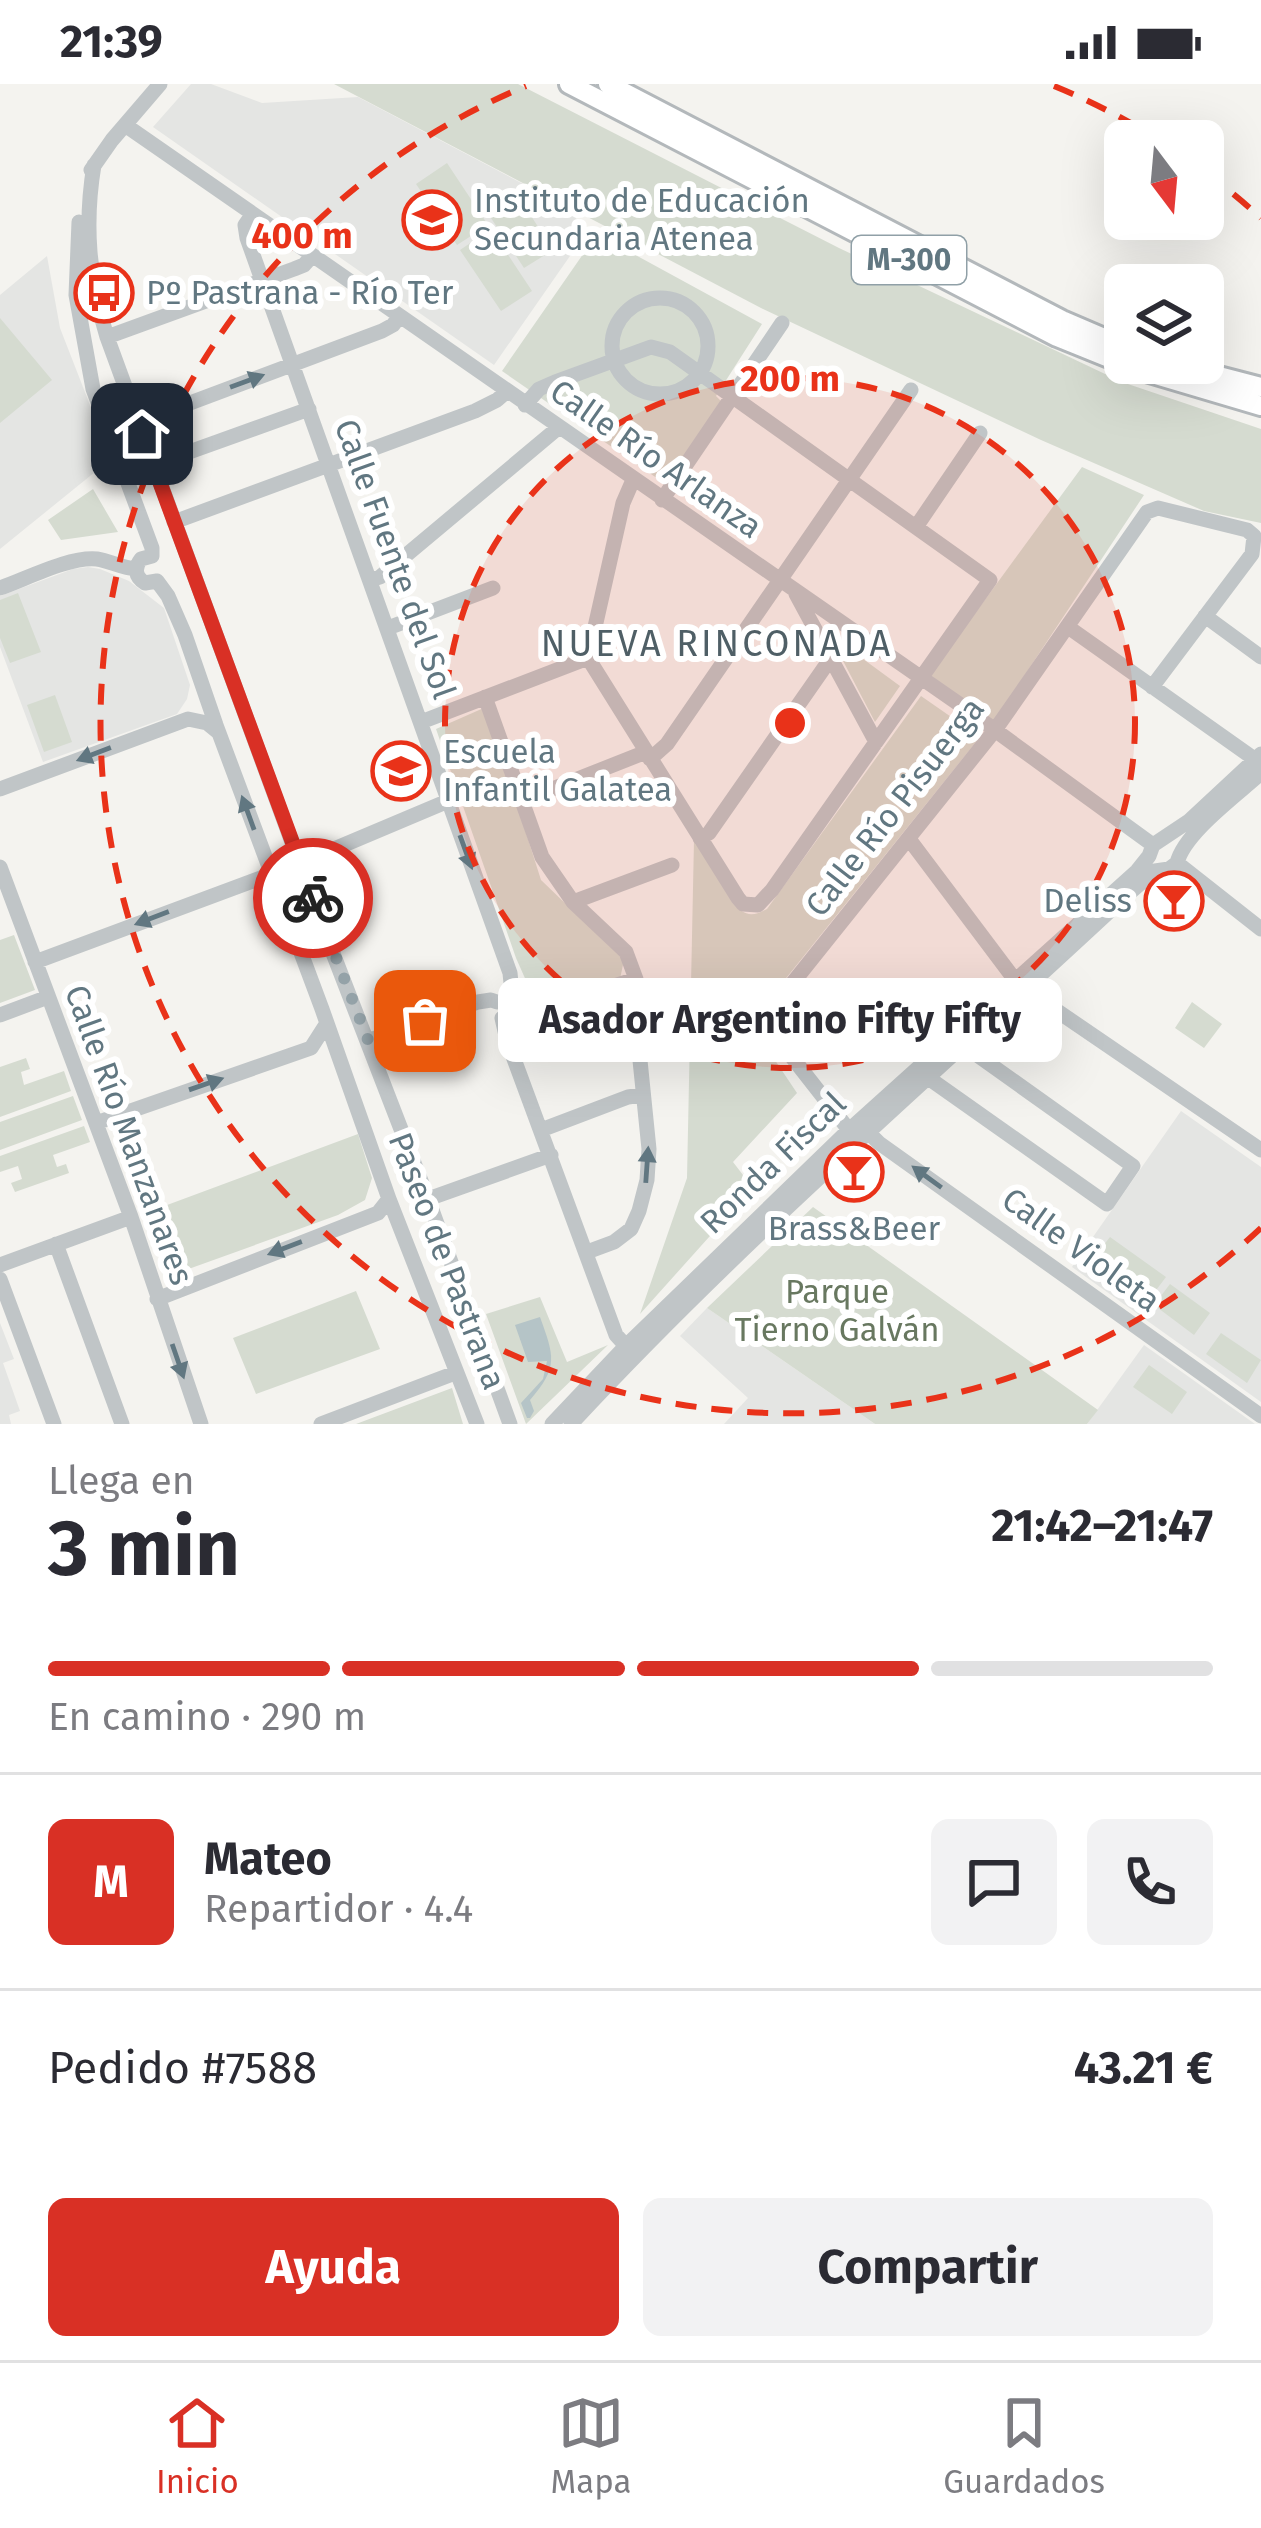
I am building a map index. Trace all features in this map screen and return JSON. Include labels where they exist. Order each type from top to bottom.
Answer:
[{"type":"main road","name":"M-300","points":[[569,84],[1057,337],[1156,376],[1261,406]]},
{"type":"main road","name":"M-300","points":[[608,84],[1104,338]]},
{"type":"main road","points":[[1224,377],[1261,387]]},
{"type":"street","points":[[94,164],[160,84]]},
{"type":"street","name":"Calle Río Arlanza","points":[[125,125],[662,500],[783,574],[795,592],[995,730],[1156,852]]},
{"type":"street","name":"Paseo de Pastrana","points":[[94,164],[87,218],[94,293],[131,416],[510,1424]]},
{"type":"street","name":"Paseo de Pastrana","points":[[94,164],[82,188],[75,272],[79,319],[93,389],[152,556]]},
{"type":"street","name":"Calle Fuente del Sol","points":[[252,215],[245,225],[247,238],[510,973],[507,1040],[616,1336],[626,1346]]},
{"type":"street","points":[[107,337],[304,265],[312,256]]},
{"type":"street","points":[[642,301],[678,301],[704,324],[709,349],[699,374],[677,390],[652,396],[627,384],[610,346],[616,325],[642,301]]},
{"type":"street","points":[[102,413],[131,416],[293,364],[382,331],[399,317]]},
{"type":"street","points":[[662,500],[782,323]]},
{"type":"street","points":[[525,405],[539,388],[651,347],[670,352],[990,580],[758,905],[743,904],[738,898],[588,658],[623,503],[633,480]]},
{"type":"street","points":[[90,369],[101,360],[116,363]]},
{"type":"street","points":[[523,802],[648,756],[668,744],[910,391]]},
{"type":"street","points":[[174,522],[476,411],[506,392]]},
{"type":"street","points":[[153,465],[309,409]]},
{"type":"street","name":"Paseo de Pastrana","points":[[121,460],[121,432],[131,416]]},
{"type":"street","points":[[371,580],[558,428]]},
{"type":"street","points":[[916,527],[980,433]]},
{"type":"street","points":[[133,493],[142,479],[159,482]]},
{"type":"street","name":"Calle Río Pisuerga","points":[[849,1130],[763,1020],[995,730],[1148,512],[1157,508],[1247,530],[1254,536],[1252,554],[1205,616]]},
{"type":"street","points":[[152,556],[161,562],[161,578],[146,583],[136,569],[140,559],[152,556]]},
{"type":"street","points":[[0,588],[76,561],[98,559],[136,569]]},
{"type":"street","name":"Paseo de Pastrana","points":[[157,581],[168,596],[201,679],[389,1199],[477,1424]]},
{"type":"street","points":[[388,628],[493,588]]},
{"type":"street","points":[[795,592],[876,742]]},
{"type":"street","points":[[1152,687],[1205,616],[1261,657]]},
{"type":"street","points":[[1069,626],[1259,762]]},
{"type":"street","points":[[422,722],[588,658]]},
{"type":"street","points":[[700,838],[709,833],[831,658]]},
{"type":"street","points":[[0,789],[188,718],[199,702],[201,679]]},
{"type":"street","points":[[485,697],[542,857],[573,902],[626,952],[636,979],[649,1150],[647,1180],[639,1211],[624,1237],[587,1252]]},
{"type":"street","points":[[188,718],[218,732]]},
{"type":"street","name":"Ronda Fiscal","points":[[571,1424],[633,1358],[867,1131],[963,1045],[1156,852],[1259,762]]},
{"type":"street","name":"Ronda Fiscal","points":[[1156,852],[1168,869],[1259,762]]},
{"type":"street","points":[[35,962],[297,864],[448,800]]},
{"type":"street","points":[[909,838],[1020,984],[1261,1150]]},
{"type":"street","points":[[1156,852],[1171,842],[1178,858],[1261,929]]},
{"type":"street","points":[[573,902],[672,865]]},
{"type":"street","name":"Calle Río Manzanares","points":[[0,867],[3,886],[131,1217],[201,1424]]},
{"type":"street","points":[[368,1040],[478,1002],[491,1000],[537,1012],[636,979]]},
{"type":"street","name":"Ronda Fiscal","points":[[553,1424],[626,1346],[849,1130],[1020,984]]},
{"type":"street","points":[[0,1015],[48,997]]},
{"type":"street","points":[[310,1048],[327,1023]]},
{"type":"street","points":[[927,1077],[1107,1204],[1133,1166],[963,1045]]},
{"type":"street","points":[[96,1123],[310,1048],[338,1056]]},
{"type":"street","points":[[542,1130],[642,1095]]},
{"type":"street","name":"Calle Violeta","points":[[867,1131],[1261,1416]]},
{"type":"street","points":[[428,1199],[551,1156]]},
{"type":"street","points":[[157,1299],[378,1214],[389,1199]]},
{"type":"street","points":[[0,1265],[131,1217]]},
{"type":"street","points":[[56,1244],[122,1424]]},
{"type":"street","points":[[0,1279],[53,1424]]},
{"type":"street","points":[[321,1424],[455,1373]]},
{"type":"street","name":"Paseo de Pastrana","points":[[496,1424],[498,1398]]},
{"type":"shaded area","name":"Instituto de Educación Secundaria Atenea","points":[[191,84],[211,84],[262,103],[358,97],[569,208],[586,233],[494,365],[153,127]]},
{"type":"shaded area","points":[[47,256],[60,328],[111,459],[0,549],[0,295]]},
{"type":"shaded area","points":[[88,567],[129,581],[164,608],[190,685],[187,699],[177,714],[43,762],[0,647],[0,596]]},
{"type":"shaded area","points":[[1181,1111],[1261,1167],[1261,1402],[1072,1267]]},
{"type":"shaded area","points":[[707,1308],[875,1424],[724,1424],[748,1398],[680,1336]]},
{"type":"shaded area","points":[[540,1317],[550,1370],[530,1400],[534,1411],[527,1418],[521,1403],[543,1379],[547,1361],[528,1362],[515,1325]]},
{"type":"shaded area","points":[[0,1323],[14,1359],[3,1363],[20,1411],[9,1415],[11,1424],[0,1424]]},
{"type":"shaded area","points":[[1144,1345],[1255,1424],[1087,1424]]},
{"type":"green space","points":[[334,84],[518,84],[839,248],[1104,373],[1104,384],[1128,384],[1261,429],[1261,523],[1204,511],[761,308]]},
{"type":"green space","points":[[447,163],[488,225],[457,245],[416,184]]},
{"type":"green space","points":[[515,191],[553,250],[524,268],[485,209]]},
{"type":"green space","points":[[491,229],[532,291],[501,311],[460,250]]},
{"type":"green space","points":[[597,234],[762,324],[716,396],[723,403],[664,483],[502,371]]},
{"type":"green space","points":[[0,318],[52,380],[0,423]]},
{"type":"green space","points":[[1082,467],[1144,495],[993,723],[930,675]]},
{"type":"green space","points":[[93,489],[118,532],[61,540],[48,520]]},
{"type":"green space","points":[[18,593],[41,652],[10,663],[0,638],[0,600]]},
{"type":"green space","points":[[829,634],[900,686],[875,722]]},
{"type":"green space","points":[[55,695],[72,742],[44,752],[27,705]]},
{"type":"green space","points":[[921,696],[980,737],[750,1023],[797,1093],[733,1162],[753,1188],[640,1314],[687,1178],[694,840],[739,909],[753,914],[767,909]]},
{"type":"green space","points":[[486,707],[541,880],[624,960],[620,979],[536,1003],[436,729]]},
{"type":"green space","points":[[14,935],[35,990],[0,1003],[0,940]]},
{"type":"green space","points":[[1192,1002],[1222,1024],[1204,1048],[1175,1028]]},
{"type":"green space","points":[[26,1058],[30,1069],[21,1072],[24,1085],[64,1071],[71,1091],[0,1117],[0,1067]]},
{"type":"green space","points":[[73,1096],[82,1120],[0,1150],[0,1122]]},
{"type":"green space","points":[[84,1126],[90,1142],[53,1155],[57,1167],[66,1164],[69,1173],[15,1192],[11,1183],[22,1179],[18,1166],[0,1172],[0,1156]]},
{"type":"green space","points":[[358,1134],[372,1178],[365,1200],[338,1215],[183,1271],[159,1208]]},
{"type":"green space","name":"Parque Tierno Galván","points":[[813,1207],[1098,1410],[1087,1424],[875,1424],[707,1308]]},
{"type":"green space","points":[[1110,1237],[1166,1277],[1144,1306],[1088,1265]]},
{"type":"green space","points":[[1170,1284],[1210,1313],[1194,1335],[1154,1305]]},
{"type":"green space","points":[[356,1291],[380,1349],[256,1394],[233,1338]]},
{"type":"green space","points":[[540,1297],[567,1362],[608,1345],[526,1424],[486,1314]]},
{"type":"green space","points":[[1221,1333],[1261,1360],[1247,1383],[1206,1354]]},
{"type":"green space","points":[[1149,1365],[1187,1392],[1172,1414],[1133,1387]]},
{"type":"green space","points":[[452,1388],[463,1424],[356,1424]]},
{"type":"way so far","points":[[313,898],[368,1040],[425,1021]]},
{"type":"place","name":"Instituto de Educación Secundaria Atenea","points":[[432,220]]},
{"type":"place","name":"Pº Pastrana - Río Ter","points":[[104,293]]},
{"type":"place","name":"Escuela Infantil Galatea","points":[[401,771]]},
{"type":"place","name":"Deliss","points":[[1174,901]]},
{"type":"place","name":"Asador Argentino Fifty Fifty","points":[[425,1021]]},
{"type":"place","name":"Brass&Beer","points":[[854,1172]]},
{"type":"district","name":"NUEVA RINCONADA","points":[[717,644]]},
{"type":"route","points":[[142,434],[313,898]]}]
